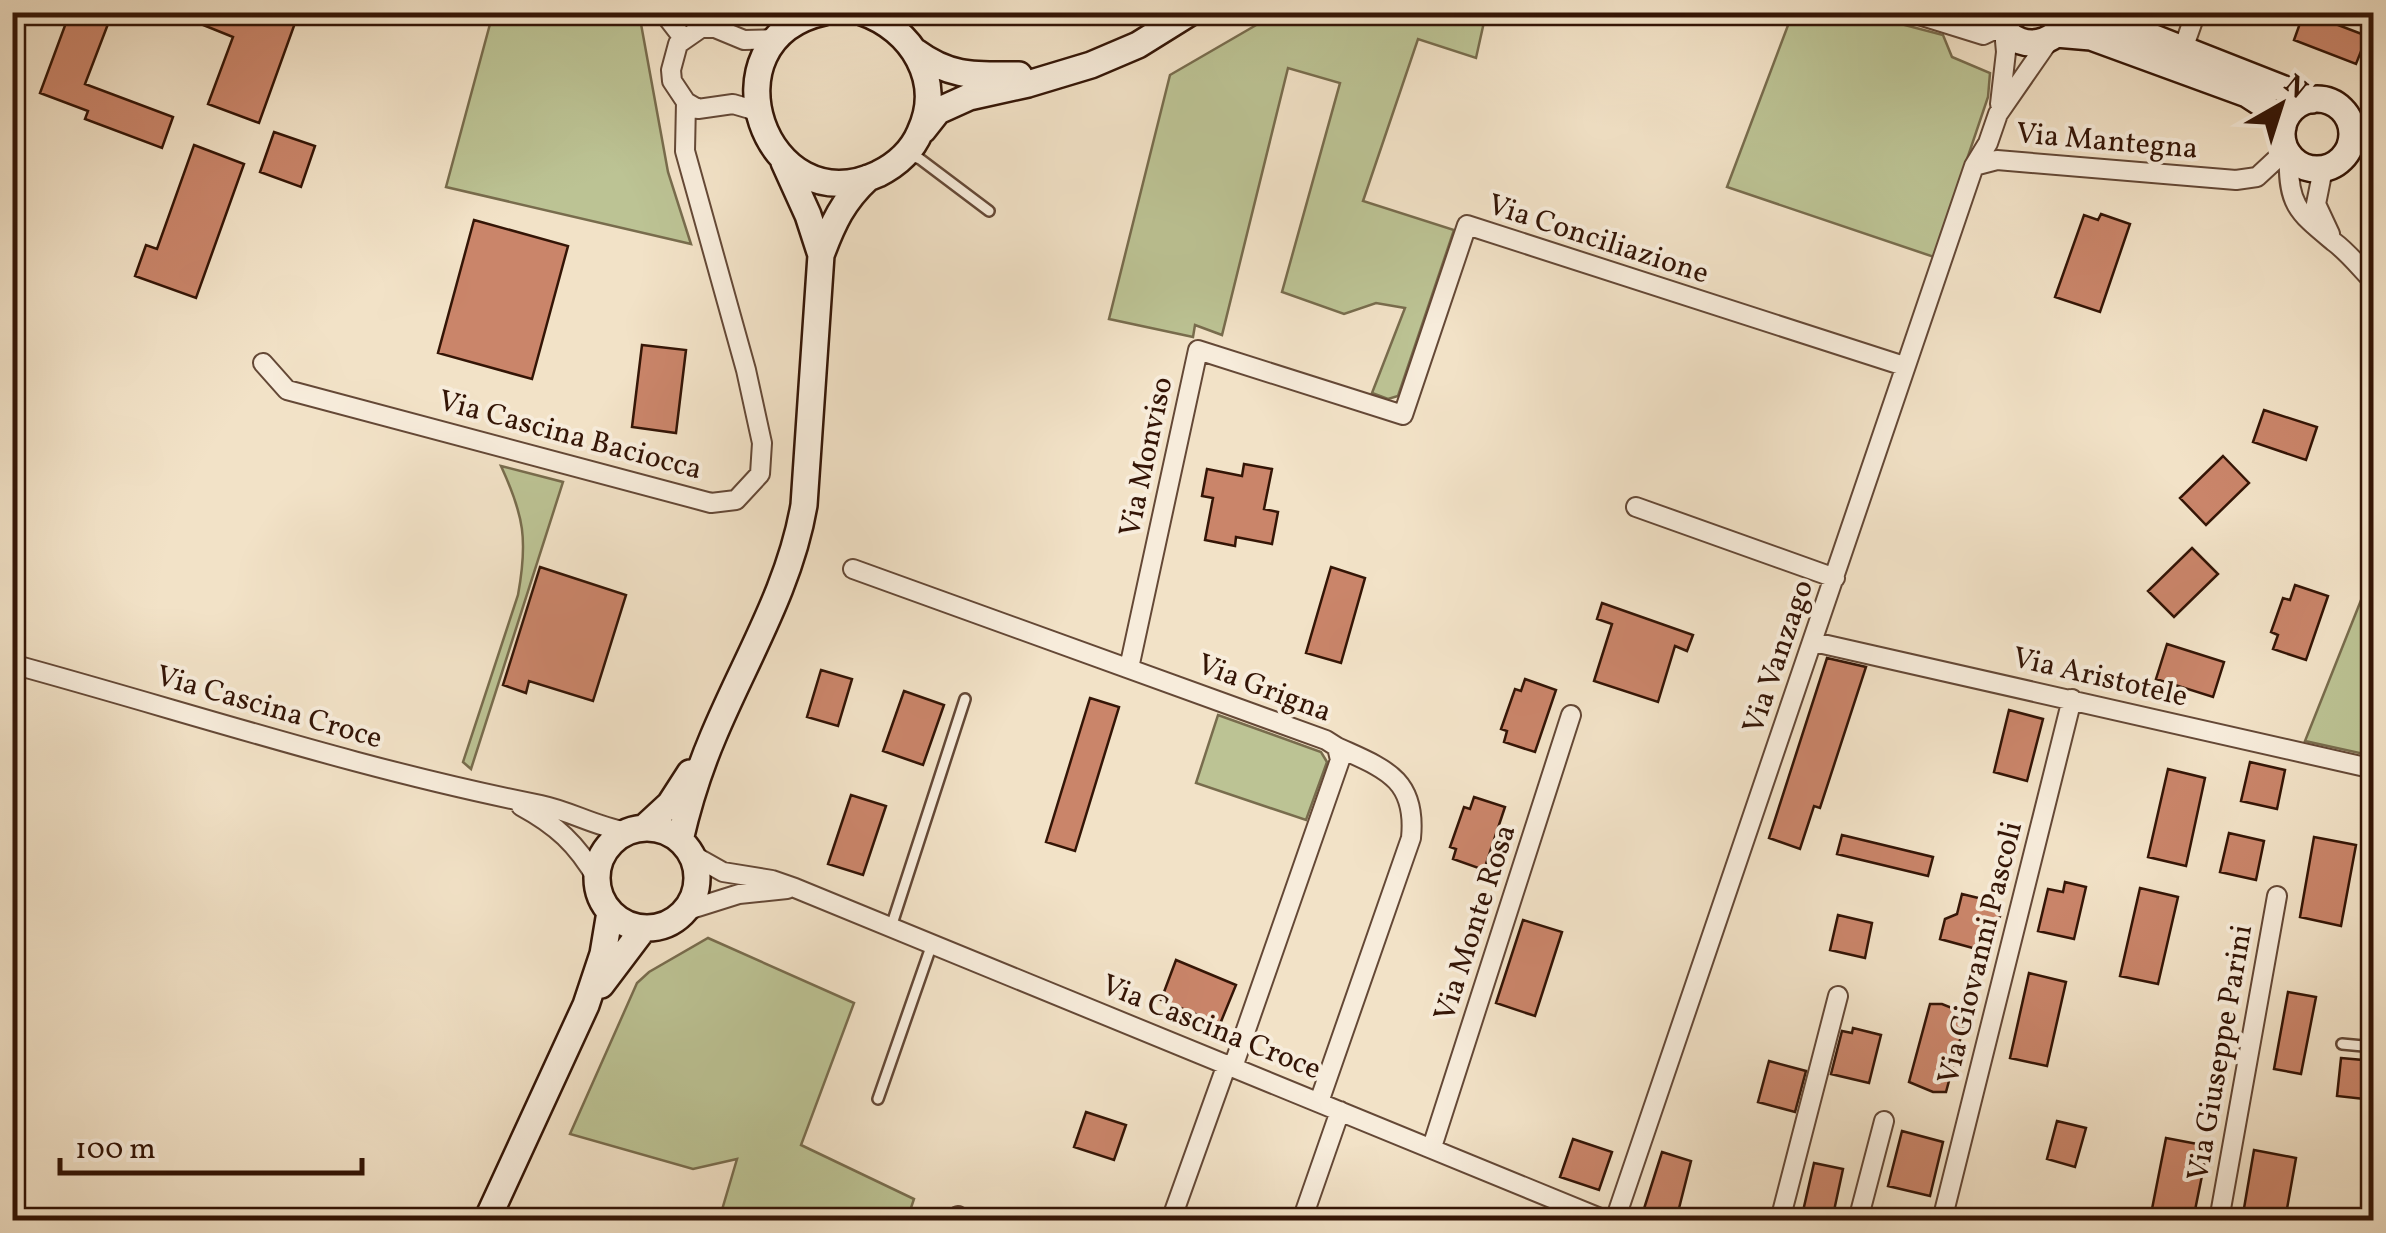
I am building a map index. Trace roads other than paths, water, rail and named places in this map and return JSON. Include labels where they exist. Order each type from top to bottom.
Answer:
[{"type":"street","points":[[663,12],[684,38],[701,28],[715,28],[744,40],[777,40]]},
{"type":"street","points":[[862,12],[903,32],[938,68],[967,75],[1064,73]]},
{"type":"street","points":[[817,13],[796,23],[777,40],[762,64],[757,79],[757,111],[770,144],[781,157],[800,172],[822,180],[845,182],[889,169],[938,111],[969,97],[1064,73],[1125,51],[1191,12]]},
{"type":"street","points":[[1909,12],[1984,35],[2001,23],[2021,42],[2031,44],[2058,29],[2091,36],[2247,94],[2264,104],[2304,167],[2324,169],[2362,151],[2344,112],[2335,104],[2312,100],[2088,12]]},
{"type":"street","points":[[2183,49],[2196,12]]},
{"type":"street","name":"Via Vanzago","points":[[1615,1220],[1814,642],[1904,366],[1974,166],[1988,143],[1998,114],[2006,52],[2001,23]]},
{"type":"street","name":"Via Vanzago","points":[[1998,114],[2058,29]]},
{"type":"street","points":[[903,32],[925,72],[928,92],[913,144]]},
{"type":"street","name":"Via Cascina Baciocca","points":[[262,363],[287,390],[711,502],[736,500],[760,474],[762,443],[738,336],[691,176],[685,136],[686,102],[672,81],[674,54],[684,38]]},
{"type":"street","points":[[2312,100],[2293,108],[2286,144],[2288,176],[2298,212],[2336,242],[2374,282]]},
{"type":"street","points":[[686,102],[698,109],[732,104],[757,111]]},
{"type":"street","points":[[685,136],[708,109]]},
{"type":"street","points":[[1988,143],[1997,160]]},
{"type":"street","name":"Via Mantegna","points":[[1974,166],[1997,160],[2236,180],[2257,176],[2286,144]]},
{"type":"street","points":[[781,157],[802,200],[821,255]]},
{"type":"street","points":[[2324,169],[2316,204],[2336,242]]},
{"type":"street","points":[[636,830],[669,833],[685,847],[697,884],[685,911],[674,921],[644,928],[632,926],[610,912],[596,879],[604,851],[670,804],[712,739],[772,608],[799,538],[804,506],[821,255],[836,216],[868,178]]},
{"type":"street","name":"Via Conciliazione","points":[[1403,415],[1466,225],[1904,366]]},
{"type":"street","name":"Via Monviso","points":[[1129,668],[1198,350],[1403,415]]},
{"type":"street","points":[[1636,507],[1834,578]]},
{"type":"street","name":"Via Grigna","points":[[853,569],[1337,747],[1340,760],[1171,1220]]},
{"type":"street","name":"Via Aristotele","points":[[1814,642],[2374,769]]},
{"type":"street","name":"Via Cascina Croce","points":[[12,664],[296,746],[511,802],[544,806],[599,827],[636,830]]},
{"type":"street","name":"Via Giovanni Pascoli","points":[[1942,1220],[2072,700]]},
{"type":"street","name":"Via Monte Rosa","points":[[1432,1147],[1571,715]]},
{"type":"street","points":[[685,847],[712,739]]},
{"type":"street","points":[[1320,1102],[1412,826],[1402,784],[1392,773],[1337,747]]},
{"type":"street","name":"Via Cascina Croce","points":[[511,802],[560,829],[581,852],[596,879]]},
{"type":"street","name":"Via Cascina Croce","points":[[685,847],[723,872],[796,888],[1606,1220]]},
{"type":"street","name":"Via Cascina Croce","points":[[685,911],[739,894],[796,888]]},
{"type":"street","name":"Via Giuseppe Parini","points":[[2219,1220],[2277,896]]},
{"type":"street","points":[[487,1220],[586,1006],[604,954],[610,912]]},
{"type":"street","points":[[586,1006],[644,928]]},
{"type":"street","points":[[1780,1220],[1838,996]]},
{"type":"street","points":[[1302,1220],[1340,1110]]},
{"type":"street","points":[[1858,1220],[1884,1120]]},
{"type":"lane","points":[[913,144],[920,159],[989,210]]},
{"type":"lane","points":[[891,927],[964,699]]},
{"type":"lane","points":[[878,1099],[932,944]]},
{"type":"lane","points":[[2342,1044],[2374,1047]]}]
